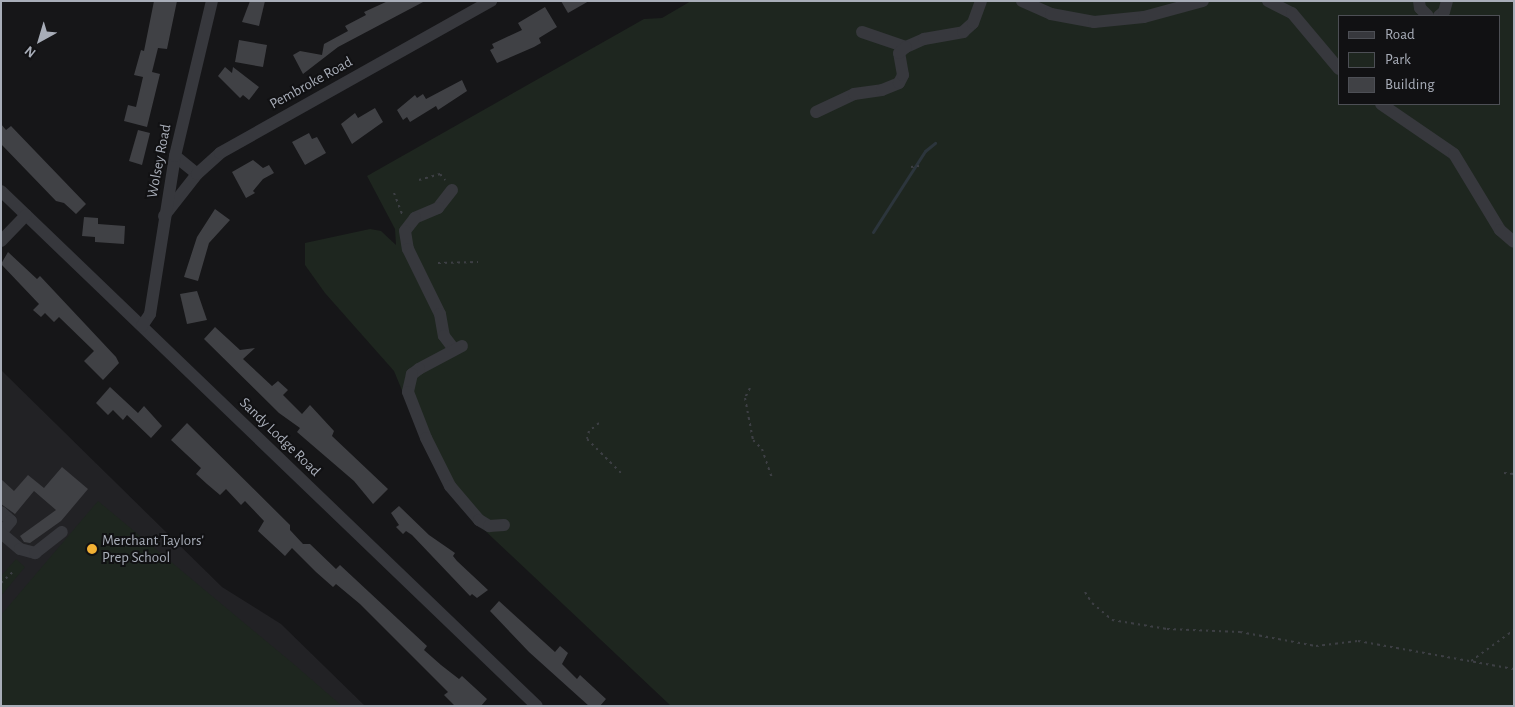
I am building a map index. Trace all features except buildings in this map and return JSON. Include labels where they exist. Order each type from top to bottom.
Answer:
[{"type":"street","name":"Wolsey Road","points":[[142,326],[150,314],[175,156],[212,1]]},
{"type":"street","name":"Pembroke Road","points":[[164,216],[197,174],[220,153],[491,1]]},
{"type":"street","points":[[816,112],[854,94],[882,90],[899,82],[903,75],[899,53],[906,47],[924,39],[963,32],[973,23],[981,1]]},
{"type":"street","points":[[1022,1],[1051,14],[1094,22],[1144,16],[1203,1]]},
{"type":"street","points":[[1268,1],[1292,13],[1338,68]]},
{"type":"street","points":[[1419,1],[1420,8],[1427,15]]},
{"type":"street","points":[[1440,15],[1444,12],[1448,1]]},
{"type":"street","points":[[862,32],[906,47]]},
{"type":"street","points":[[1382,105],[1454,154],[1500,230],[1514,242]]},
{"type":"street","points":[[175,156],[197,174]]},
{"type":"street","name":"Sandy Lodge Road","points":[[1,191],[537,706]]},
{"type":"street","points":[[450,194],[438,208],[409,223],[405,231],[408,248],[440,314],[444,336],[458,347],[412,374],[408,392],[426,438],[450,486],[479,520],[489,526],[504,525]]},
{"type":"street","points":[[1,242],[26,215]]},
{"type":"street","points":[[1,512],[11,521],[1,533],[20,549],[35,553],[62,532]]},
{"type":"path","points":[[911,167],[919,166]]},
{"type":"path","points":[[419,180],[444,176],[450,194]]},
{"type":"path","points":[[394,193],[400,210],[409,223]]},
{"type":"path","points":[[438,263],[478,262]]},
{"type":"path","points":[[750,388],[745,398],[753,440],[762,449],[772,478]]},
{"type":"path","points":[[599,423],[589,431],[587,439],[622,474]]},
{"type":"path","points":[[1504,473],[1514,474]]},
{"type":"path","points":[[2,585],[13,572]]},
{"type":"path","points":[[1086,592],[1092,603],[1112,620],[1167,629],[1240,632],[1316,646],[1358,641],[1514,669]]},
{"type":"path","points":[[1471,662],[1514,630]]},
{"type":"shaded area","name":"Merchant Taylors' Prep School","points":[[1,370],[222,587],[281,624],[365,706],[1,706]]},
{"type":"green space","points":[[691,1],[1514,1],[1514,706],[671,706],[460,507],[432,463],[394,371],[325,293],[305,265],[305,243],[370,229],[381,231],[396,245],[395,229],[367,176],[644,19],[662,18]]},
{"type":"green space","name":"Merchant Taylors' Prep School","points":[[98,501],[342,706],[1,706],[1,615]]},
{"type":"green space","points":[[16,559],[25,567],[1,596],[1,576]]},
{"type":"waterway","points":[[873,232],[925,151],[935,143]]},
{"type":"place","name":"Merchant Taylors' Prep School","points":[[92,549]]}]
